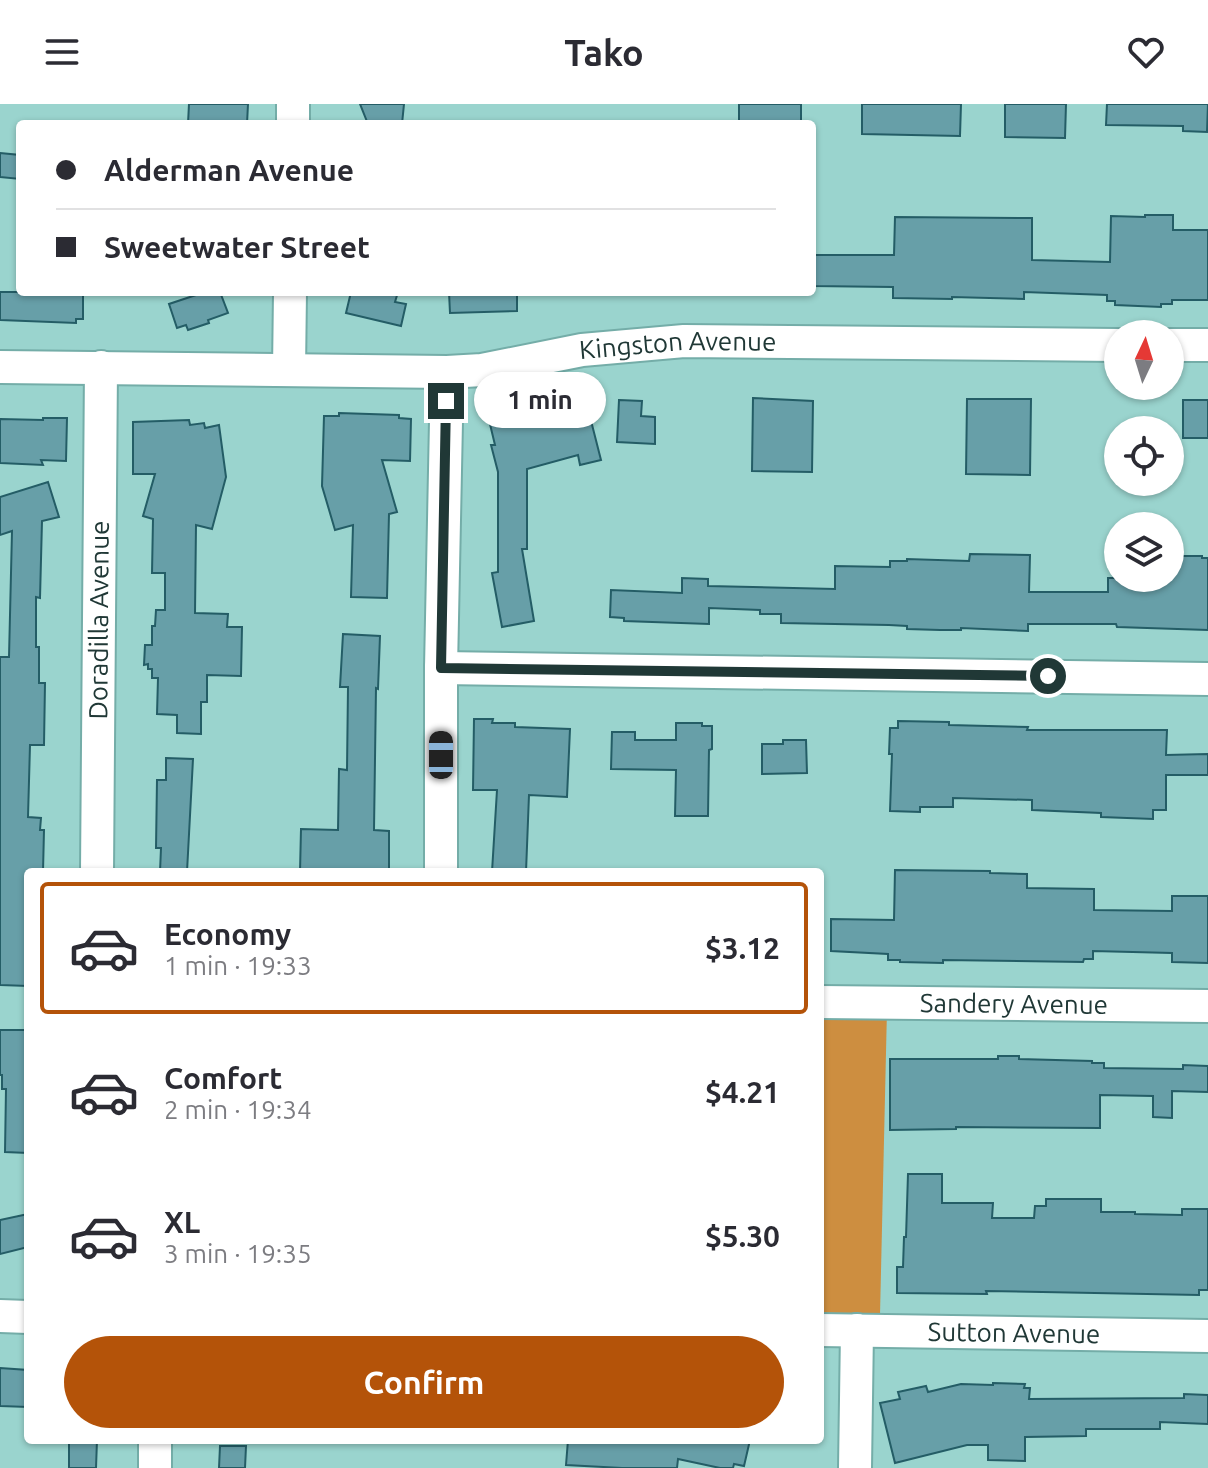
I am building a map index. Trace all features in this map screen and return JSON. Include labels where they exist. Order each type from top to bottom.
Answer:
[{"type":"street","points":[[289,370],[290,296]]},
{"type":"street","name":"Kingston Avenue","points":[[0,367],[447,372],[482,370],[582,350],[684,341],[1104,345]]},
{"type":"street","points":[[1184,345],[1208,345]]},
{"type":"street","name":"Doradilla Avenue","points":[[97,868],[101,367]]},
{"type":"street","points":[[441,868],[441,668],[447,372]]},
{"type":"street","points":[[441,668],[1208,679]]},
{"type":"street","name":"Sandery Avenue","points":[[824,1002],[1208,1006]]},
{"type":"street","points":[[0,1316],[24,1317]]},
{"type":"street","name":"Sutton Avenue","points":[[824,1330],[1208,1336]]},
{"type":"street","points":[[855,1468],[857,1330]]},
{"type":"street","points":[[155,1444],[155,1468]]},
{"type":"shaded area","points":[[824,1008],[887,1009],[880,1315],[824,1314]]},
{"type":"building","points":[[189,104],[248,104],[247,120],[188,120]]},
{"type":"building","points":[[360,104],[404,104],[402,120],[366,120]]},
{"type":"building","points":[[739,104],[801,104],[801,120],[739,120]]},
{"type":"building","points":[[862,104],[961,104],[960,136],[862,134]]},
{"type":"building","points":[[1005,104],[1066,104],[1065,138],[1005,137]]},
{"type":"building","points":[[1107,104],[1208,104],[1207,132],[1183,131],[1183,126],[1106,125]]},
{"type":"building","points":[[0,153],[16,155],[16,179],[0,177]]},
{"type":"building","points":[[1173,215],[1173,230],[1208,230],[1208,300],[1172,300],[1172,304],[1161,304],[1161,307],[1115,305],[1115,301],[1107,301],[1107,295],[1024,292],[1024,299],[893,298],[893,287],[816,286],[816,255],[894,255],[895,217],[1032,218],[1032,260],[1110,262],[1111,216]]},
{"type":"building","points":[[0,292],[16,292],[16,296],[83,296],[83,319],[76,319],[76,323],[0,320]]},
{"type":"building","points":[[193,296],[222,296],[228,313],[188,330],[186,325],[177,328],[169,304]]},
{"type":"building","points":[[350,296],[397,296],[395,302],[406,304],[401,326],[346,313]]},
{"type":"building","points":[[449,296],[517,296],[517,311],[450,313]]},
{"type":"building","points":[[753,398],[813,401],[812,472],[752,471]]},
{"type":"building","points":[[967,399],[1031,399],[1030,475],[966,474]]},
{"type":"building","points":[[619,400],[642,401],[641,416],[655,417],[655,444],[617,442]]},
{"type":"building","points":[[1183,400],[1208,400],[1208,438],[1184,438]]},
{"type":"building","points":[[587,405],[601,460],[580,465],[578,455],[527,469],[527,549],[522,549],[534,621],[502,627],[492,573],[498,572],[498,472],[489,420],[519,412],[520,416],[541,410],[542,414]]},
{"type":"building","points":[[339,413],[399,415],[399,418],[411,419],[410,461],[382,460],[397,512],[389,514],[387,598],[351,597],[353,525],[335,530],[322,486],[324,416],[339,416]]},
{"type":"building","points":[[67,418],[66,461],[41,460],[43,465],[0,463],[0,419]]},
{"type":"building","points":[[189,420],[190,425],[204,423],[205,428],[219,425],[226,477],[212,529],[196,525],[195,613],[228,614],[227,627],[242,627],[241,676],[207,675],[207,702],[201,702],[201,734],[177,733],[177,715],[157,714],[158,678],[152,678],[152,669],[148,669],[148,664],[144,665],[145,645],[152,645],[156,610],[165,610],[165,573],[152,573],[153,519],[143,516],[155,474],[133,474],[133,422]]},
{"type":"building","points":[[48,482],[59,517],[42,521],[40,598],[36,597],[39,683],[45,683],[44,745],[30,745],[28,817],[41,818],[40,830],[44,830],[43,868],[24,868],[24,986],[0,985],[0,657],[9,657],[12,531],[0,535],[0,497]]},
{"type":"building","points":[[970,554],[1030,555],[1029,592],[1184,592],[1184,556],[1202,556],[1208,558],[1208,630],[1117,627],[1116,624],[1028,624],[1028,631],[907,629],[907,626],[889,625],[781,623],[781,614],[709,608],[709,624],[624,621],[624,618],[610,617],[611,590],[682,593],[682,578],[708,579],[708,586],[835,589],[835,566],[890,567],[890,561],[907,559],[969,561]]},
{"type":"building","points":[[343,634],[380,636],[374,830],[389,831],[389,868],[300,868],[301,829],[338,830],[339,769],[347,770],[348,687],[340,687]]},
{"type":"building","points":[[474,719],[515,723],[515,727],[570,729],[567,797],[529,795],[526,868],[492,868],[497,790],[473,790]]},
{"type":"building","points":[[898,721],[1028,727],[1027,730],[1167,730],[1166,755],[1208,754],[1208,775],[1166,775],[1166,810],[1153,810],[1153,819],[1032,810],[1032,800],[953,798],[953,807],[920,807],[920,812],[890,811],[890,728],[898,728]]},
{"type":"building","points":[[676,723],[712,726],[708,816],[675,816],[676,770],[611,769],[612,732],[635,732],[635,740],[676,740]]},
{"type":"building","points":[[783,740],[806,740],[807,773],[762,774],[762,744],[783,744]]},
{"type":"building","points":[[166,758],[193,759],[187,868],[160,868],[161,848],[156,848],[157,780],[166,780]]},
{"type":"building","points":[[895,870],[1027,874],[1027,888],[1094,889],[1094,910],[1172,911],[1172,896],[1208,896],[1208,963],[1172,962],[1172,953],[1093,951],[1093,959],[1084,959],[1083,962],[943,960],[943,963],[900,962],[888,960],[888,954],[831,951],[831,919],[894,920]]},
{"type":"building","points":[[0,1030],[24,1030],[24,1153],[5,1152],[6,1089],[2,1089]]},
{"type":"building","points":[[998,1056],[1092,1061],[1104,1063],[1104,1068],[1183,1069],[1183,1065],[1208,1066],[1208,1092],[1172,1091],[1172,1118],[1153,1117],[1153,1096],[1100,1095],[1100,1128],[890,1130],[890,1059],[998,1059]]},
{"type":"building","points":[[908,1174],[942,1174],[942,1203],[993,1203],[992,1218],[1034,1218],[1035,1206],[1046,1206],[1046,1199],[1101,1199],[1101,1212],[1182,1215],[1182,1209],[1208,1209],[1208,1290],[1199,1290],[1199,1295],[986,1291],[987,1294],[897,1293],[897,1267],[903,1267],[906,1237]]},
{"type":"building","points":[[24,1215],[24,1248],[0,1254],[0,1220]]},
{"type":"building","points":[[0,1368],[24,1370],[24,1407],[0,1406]]},
{"type":"building","points":[[961,1384],[1025,1384],[1024,1388],[1030,1388],[1029,1399],[1184,1398],[1184,1394],[1208,1395],[1208,1424],[1160,1422],[1160,1429],[1086,1429],[1086,1436],[1025,1437],[1025,1461],[988,1460],[988,1445],[967,1445],[895,1463],[880,1403],[900,1399],[898,1392],[926,1386],[928,1392]]},
{"type":"building","points":[[69,1444],[97,1444],[96,1468],[69,1468]]},
{"type":"building","points":[[568,1444],[749,1444],[744,1466],[734,1464],[733,1468],[678,1459],[677,1468],[566,1465]]},
{"type":"building","points":[[220,1446],[246,1446],[245,1468],[219,1468]]},
{"type":"route","points":[[446,401],[441,668],[1048,676]]}]
